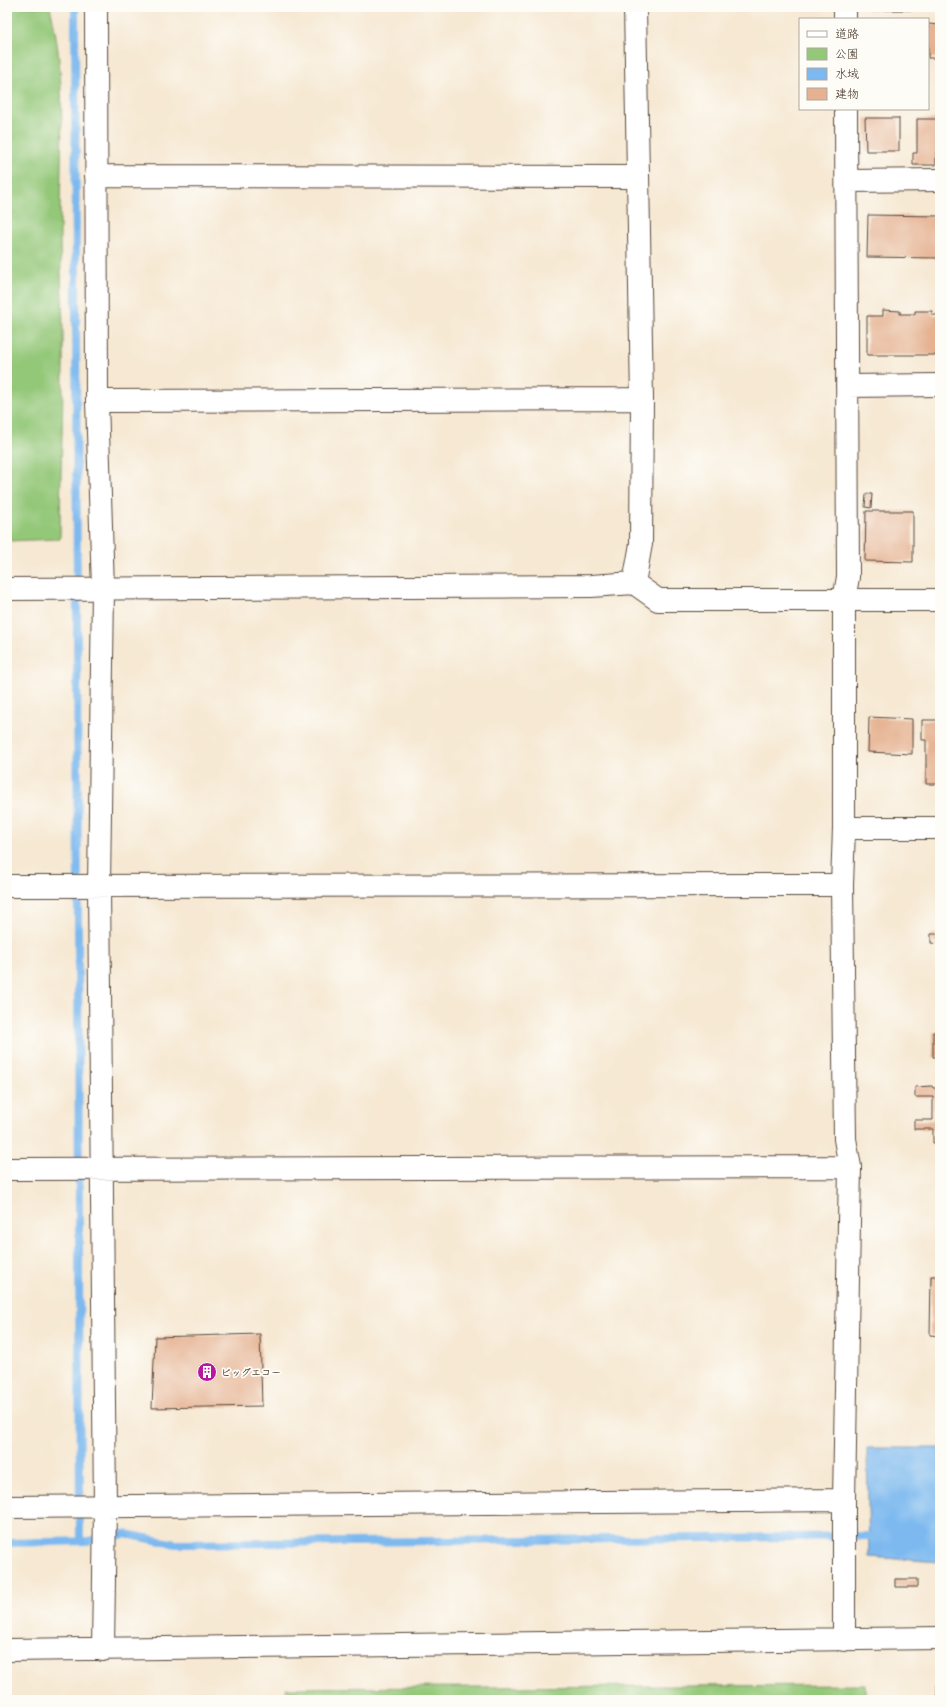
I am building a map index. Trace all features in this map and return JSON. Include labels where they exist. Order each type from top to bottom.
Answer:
[{"type":"street","points":[[96,7],[97,401],[94,887],[98,1506],[104,1529],[104,1650]]},
{"type":"street","points":[[634,583],[641,544],[642,399],[635,7]]},
{"type":"street","points":[[844,7],[845,18]]},
{"type":"street","points":[[844,1640],[844,1500],[850,1167],[845,1139],[842,885],[844,828],[844,600],[848,577],[848,181],[846,110]]},
{"type":"street","points":[[96,176],[638,177]]},
{"type":"street","points":[[848,181],[940,180]]},
{"type":"street","points":[[847,386],[940,385]]},
{"type":"street","points":[[97,401],[642,399]]},
{"type":"street","points":[[7,590],[591,586],[634,583],[658,600],[940,600]]},
{"type":"street","points":[[844,828],[940,828]]},
{"type":"street","points":[[7,886],[842,885]]},
{"type":"street","points":[[7,1169],[850,1167]]},
{"type":"street","points":[[7,1507],[844,1500]]},
{"type":"street","points":[[7,1650],[104,1650],[940,1638]]},
{"type":"green space","points":[[7,7],[50,7],[56,36],[59,64],[62,123],[60,239],[63,321],[63,412],[60,539],[7,541]]},
{"type":"green space","points":[[865,1685],[865,1700],[287,1700],[286,1688]]},
{"type":"water","points":[[867,1448],[940,1448],[940,1562],[869,1557]]},
{"type":"building","points":[[868,7],[911,7],[911,10],[868,10]]},
{"type":"building","points":[[929,24],[940,25],[940,58],[929,58]]},
{"type":"building","points":[[865,118],[899,118],[899,151],[866,151]]},
{"type":"building","points":[[917,119],[940,119],[940,153],[936,153],[936,165],[913,165],[913,153],[917,153]]},
{"type":"building","points":[[868,215],[940,216],[940,258],[867,257]]},
{"type":"building","points":[[883,310],[900,311],[900,314],[915,314],[915,311],[932,311],[932,315],[940,315],[940,355],[867,355],[867,316],[883,316]]},
{"type":"building","points":[[866,494],[872,494],[871,508],[865,507]]},
{"type":"building","points":[[866,511],[913,511],[913,562],[865,561]]},
{"type":"building","points":[[869,717],[912,719],[912,754],[868,752]]},
{"type":"building","points":[[922,720],[940,720],[940,784],[926,784],[926,740],[922,740]]},
{"type":"building","points":[[931,934],[940,934],[940,944],[931,943]]},
{"type":"building","points":[[933,1032],[940,1032],[940,1057],[933,1057]]},
{"type":"building","points":[[932,1086],[933,1088],[940,1088],[940,1143],[933,1143],[933,1129],[914,1129],[914,1120],[933,1120],[933,1097],[915,1097],[915,1087]]},
{"type":"building","points":[[931,1276],[940,1276],[940,1336],[930,1335]]},
{"type":"building","name":"ビッグエコー","points":[[260,1334],[262,1406],[152,1408],[155,1337]]},
{"type":"building","points":[[895,1579],[917,1579],[917,1587],[895,1587]]},
{"type":"building","points":[[937,1684],[940,1684],[940,1700],[937,1700]]},
{"type":"waterway","points":[[75,7],[80,1541]]},
{"type":"waterway","points":[[7,1543],[88,1541],[125,1534],[176,1544],[879,1536]]},
{"type":"place","name":"ビッグエコー","points":[[207,1372]]}]
